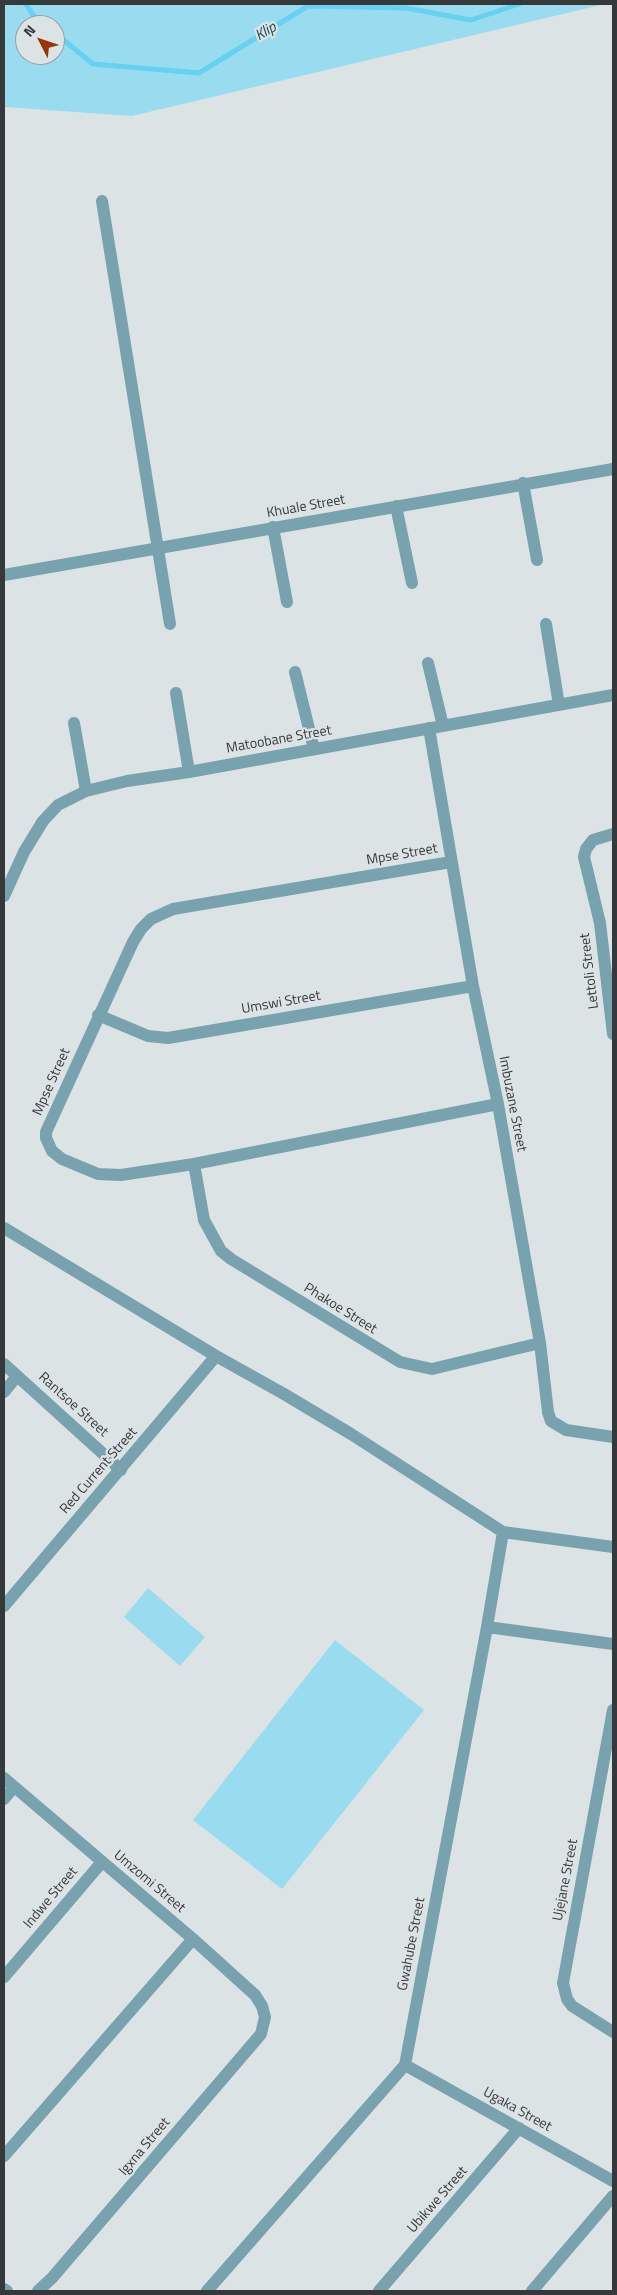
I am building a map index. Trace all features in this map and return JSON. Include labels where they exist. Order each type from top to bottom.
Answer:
[{"type":"street","points":[[102,201],[170,624]]},
{"type":"street","name":"Khuale Street","points":[[4,575],[523,483],[613,469]]},
{"type":"street","points":[[523,483],[537,560]]},
{"type":"street","points":[[396,506],[412,583]]},
{"type":"street","points":[[273,527],[287,602]]},
{"type":"street","points":[[546,624],[559,705]]},
{"type":"street","points":[[428,663],[442,726]]},
{"type":"street","points":[[295,672],[314,749]]},
{"type":"street","points":[[176,693],[189,772]]},
{"type":"street","name":"Matoobane Street","points":[[4,896],[24,852],[39,826],[58,805],[86,791],[127,781],[189,772],[613,695]]},
{"type":"street","points":[[74,723],[86,791]]},
{"type":"street","name":"Imbuzane Street","points":[[428,728],[473,986],[498,1104],[540,1343],[548,1412],[551,1421],[566,1430],[613,1437]]},
{"type":"street","name":"Lettoli Street","points":[[613,834],[593,840],[586,850],[584,857],[600,923],[613,1034]]},
{"type":"street","name":"Mpse Street","points":[[451,862],[173,909],[158,914],[146,924],[133,942],[46,1132],[47,1144],[62,1159],[86,1170],[110,1175],[194,1164],[498,1104]]},
{"type":"street","points":[[600,923],[613,924]]},
{"type":"street","name":"Umswi Street","points":[[98,1015],[148,1036],[168,1038],[473,986]]},
{"type":"street","name":"Phakoe Street","points":[[194,1164],[204,1220],[222,1251],[231,1259],[400,1362],[432,1369],[540,1343]]},
{"type":"street","points":[[4,1228],[216,1356],[351,1434],[503,1532],[613,1547]]},
{"type":"street","name":"Red Current Street","points":[[4,1606],[122,1470],[216,1356]]},
{"type":"street","name":"Rantsoe Street","points":[[4,1364],[122,1470]]},
{"type":"street","points":[[4,1392],[17,1376]]},
{"type":"street","name":"Gwahube Street","points":[[405,2065],[503,1532]]},
{"type":"street","points":[[487,1627],[613,1644]]},
{"type":"street","name":"Ujejane Street","points":[[613,1710],[563,1983],[567,1999],[572,2006],[613,2032]]},
{"type":"street","name":"Umzomi Street","points":[[4,1778],[193,1939],[255,1995],[262,2006],[265,2017]]},
{"type":"street","points":[[4,1799],[14,1787]]},
{"type":"street","name":"Indwe Street","points":[[4,1977],[102,1862]]},
{"type":"street","points":[[4,2156],[193,1939]]},
{"type":"street","name":"Igxna Street","points":[[38,2291],[52,2278],[261,2034],[265,2017]]},
{"type":"street","points":[[207,2291],[405,2065]]},
{"type":"street","name":"Ugaka Street","points":[[405,2065],[613,2181]]},
{"type":"street","name":"Ubikwe Street","points":[[379,2291],[519,2128]]},
{"type":"street","points":[[532,2291],[613,2196]]},
{"type":"shaded area","points":[[4,4],[605,4],[132,116],[4,107]]},
{"type":"shaded area","points":[[148,1588],[205,1637],[180,1666],[124,1617]]},
{"type":"shaded area","points":[[335,1640],[424,1710],[282,1889],[193,1820]]},
{"type":"waterway","name":"Klip","points":[[26,4],[33,15]]},
{"type":"waterway","name":"Klip","points":[[65,41],[93,64],[199,73],[308,6],[406,8],[471,20],[519,4]]}]
